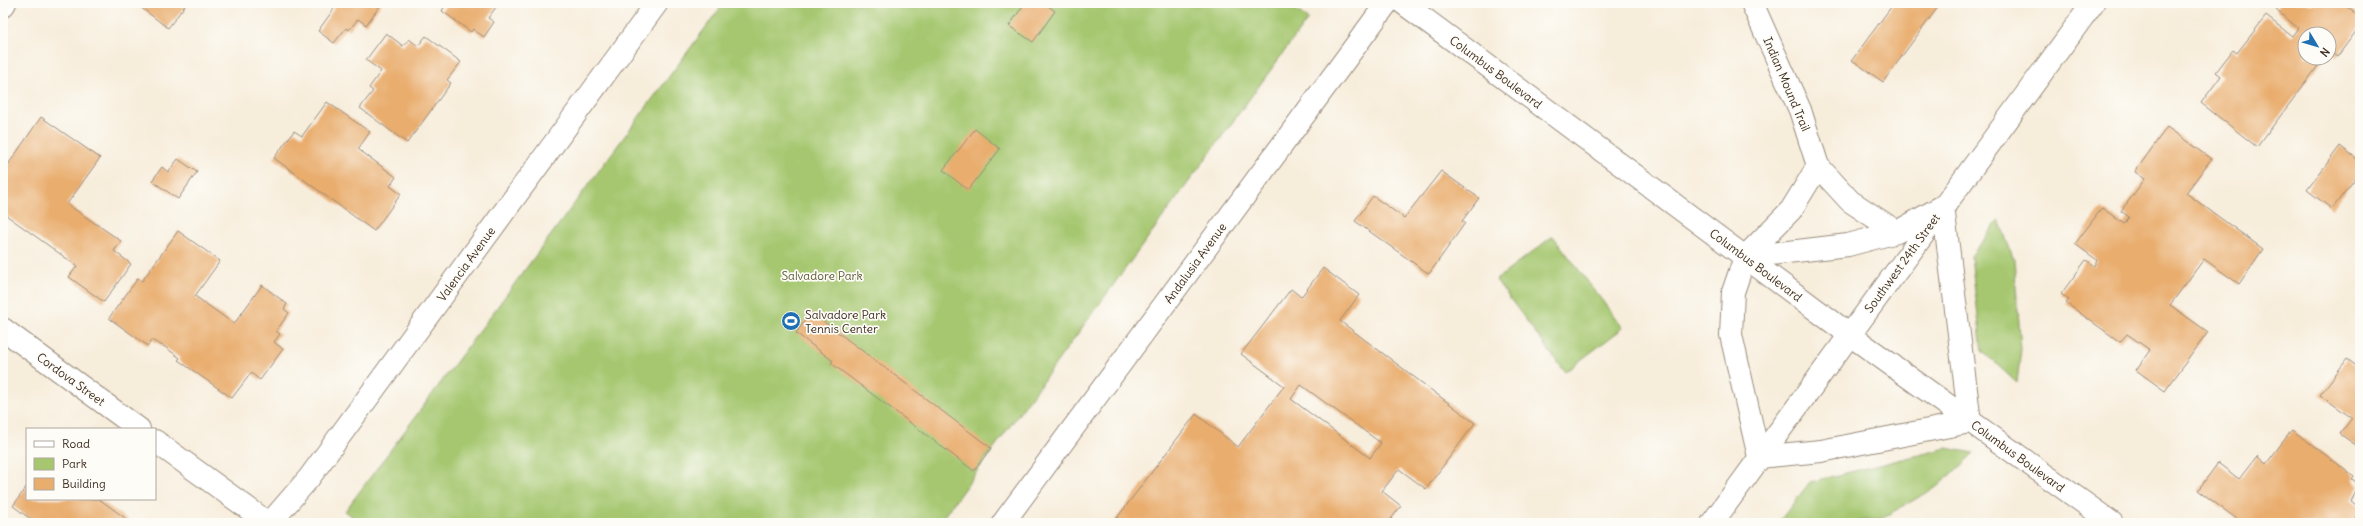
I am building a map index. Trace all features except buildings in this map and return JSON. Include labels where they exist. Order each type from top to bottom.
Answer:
[{"type":"street","name":"Valencia Avenue","points":[[269,523],[314,472],[657,3]]},
{"type":"street","name":"Andalusia Avenue","points":[[1003,523],[1387,3]]},
{"type":"street","name":"Columbus Boulevard","points":[[1404,3],[1745,257],[1970,422],[2112,523]]},
{"type":"street","name":"Indian Mound Trail","points":[[1752,3],[1800,110],[1818,166],[1850,201],[1897,232]]},
{"type":"street","name":"Southwest 24th Street","points":[[1712,523],[2093,3]]},
{"type":"street","points":[[1745,257],[1848,245],[1897,232],[1943,206],[1970,422],[1821,452],[1759,457],[1731,335],[1733,292],[1745,257],[1791,210],[1818,166]]},
{"type":"street","name":"Cordova Street","points":[[3,329],[138,428]]},
{"type":"street","points":[[156,441],[269,523]]},
{"type":"green space","name":"Salvadore Park","points":[[724,3],[1287,3],[1308,19],[939,523],[361,523],[345,511]]},
{"type":"green space","points":[[1999,220],[2014,260],[2021,349],[2017,383],[1982,351],[1971,256]]},
{"type":"green space","points":[[1553,236],[1623,328],[1565,372],[1496,280]]},
{"type":"green space","points":[[1947,448],[1974,453],[1939,486],[1880,519],[1840,523],[1778,523],[1810,482]]},
{"type":"place","name":"Salvadore Park Tennis Center","points":[[791,321]]}]
